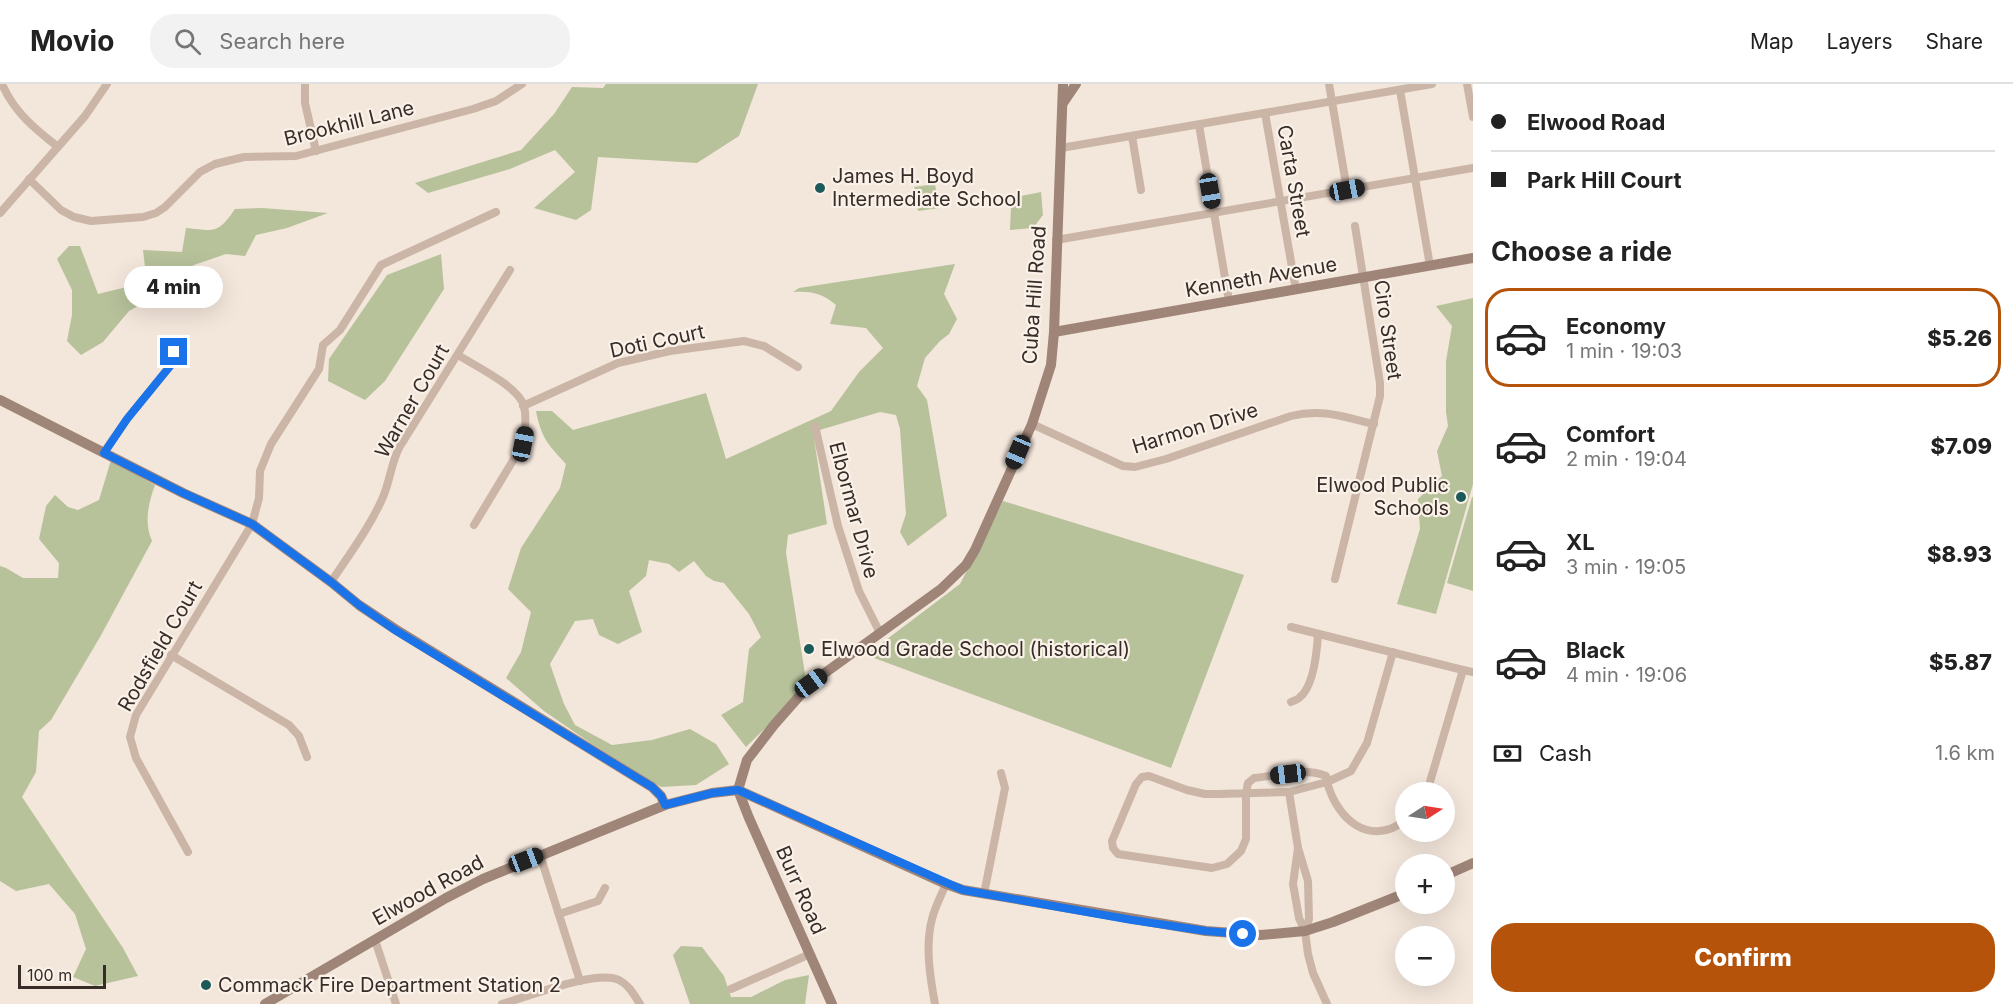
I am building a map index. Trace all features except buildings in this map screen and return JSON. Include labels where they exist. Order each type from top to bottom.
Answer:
[{"type":"main road","name":"Cuba Hill Road","points":[[738,790],[747,760],[811,683],[941,590],[966,565],[975,550],[1032,424],[1051,365],[1063,84]]},
{"type":"main road","points":[[1063,104],[1076,84]]},
{"type":"main road","name":"Kenneth Avenue","points":[[1054,332],[1473,258]]},
{"type":"main road","points":[[0,400],[183,493],[252,524],[395,630],[652,787],[661,796],[665,805]]},
{"type":"main road","points":[[738,790],[946,884],[984,894],[1206,931],[1261,935],[1305,931],[1395,898]]},
{"type":"main road","name":"Elwood Road","points":[[270,1003],[474,884],[665,805],[712,793],[738,790]]},
{"type":"main road","name":"Burr Road","points":[[738,790],[832,1004]]},
{"type":"main road","points":[[1455,871],[1473,864]]},
{"type":"street","points":[[3,84],[7,96],[18,112],[58,147]]},
{"type":"street","points":[[0,213],[85,116],[107,84]]},
{"type":"street","points":[[305,84],[305,103],[315,151]]},
{"type":"street","name":"Brookhill Lane","points":[[29,179],[61,210],[74,218],[91,221],[143,217],[165,207],[200,172],[214,164],[244,158],[296,156],[473,109],[496,101],[522,84]]},
{"type":"street","points":[[1329,84],[1347,190]]},
{"type":"street","points":[[1061,148],[1432,84]]},
{"type":"street","points":[[1467,84],[1473,117]]},
{"type":"street","points":[[1400,90],[1430,266]]},
{"type":"street","name":"Carta Street","points":[[1265,112],[1296,290]]},
{"type":"street","points":[[1199,125],[1229,301]]},
{"type":"street","points":[[1132,136],[1141,190]]},
{"type":"street","points":[[1056,240],[1473,168]]},
{"type":"street","name":"Rodsfield Court","points":[[188,852],[136,758],[130,737],[136,715],[252,524],[259,498],[260,471],[271,444],[319,369],[323,345],[340,330],[381,266],[496,212]]},
{"type":"street","name":"Ciro Street","points":[[1335,579],[1380,396],[1380,383],[1355,226]]},
{"type":"street","name":"Warner Court","points":[[331,582],[385,494],[394,458],[399,448],[510,270]]},
{"type":"street","name":"Doti Court","points":[[524,406],[618,363],[744,340],[764,346],[798,367]]},
{"type":"street","points":[[104,453],[127,419],[171,365],[174,352]]},
{"type":"street","points":[[458,355],[513,391],[524,406],[523,444],[474,525]]},
{"type":"street","name":"Harmon Drive","points":[[1032,424],[1123,466],[1135,466],[1166,459],[1291,416],[1309,412],[1336,415],[1374,424]]},
{"type":"street","name":"Elbormar Drive","points":[[815,426],[838,526],[859,591],[880,633]]},
{"type":"street","points":[[1292,627],[1473,672]]},
{"type":"street","points":[[1290,702],[1301,698],[1309,682],[1316,659],[1318,634]]},
{"type":"street","points":[[1393,652],[1367,743],[1351,771],[1327,782],[1289,792],[1246,792],[1204,794],[1149,776],[1142,777],[1136,784],[1112,841],[1113,848],[1118,854],[1212,868],[1227,864],[1241,851],[1246,838],[1246,792],[1248,783],[1254,778],[1305,772],[1326,776],[1327,782],[1332,797],[1353,825],[1364,830],[1381,831],[1395,827]]},
{"type":"street","points":[[171,655],[289,725],[299,736],[307,758]]},
{"type":"street","points":[[1430,782],[1463,670]]},
{"type":"street","points":[[984,894],[1005,788],[1001,773]]},
{"type":"street","points":[[1289,792],[1298,848],[1308,881],[1309,919],[1305,931]]},
{"type":"street","points":[[1298,848],[1293,884],[1299,918],[1305,931],[1313,973],[1327,1004]]},
{"type":"street","points":[[540,855],[580,981]]},
{"type":"street","points":[[935,1004],[929,955],[929,933],[934,911],[946,884]]},
{"type":"street","points":[[559,914],[598,901],[605,888]]},
{"type":"street","points":[[375,940],[396,1004]]},
{"type":"street","points":[[731,989],[810,954]]},
{"type":"street","points":[[502,1004],[532,1000],[580,981],[595,978],[618,980],[631,989],[640,1004]]},
{"type":"green space","points":[[606,84],[758,84],[739,136],[697,163],[598,157],[591,210],[576,220],[534,208],[575,172],[555,150],[510,169],[428,193],[415,183],[521,150],[554,114],[572,87],[603,88]]},
{"type":"green space","points":[[935,184],[939,208],[918,211],[914,187]]},
{"type":"green space","points":[[1041,192],[1043,215],[1033,228],[1010,230],[1011,206],[1021,196]]},
{"type":"green space","points":[[262,208],[328,213],[287,228],[256,235],[245,256],[226,254],[194,265],[155,297],[129,311],[103,342],[81,355],[67,341],[72,315],[72,290],[57,259],[69,246],[80,246],[98,294],[135,285],[145,267],[143,250],[182,252],[186,228],[215,229],[224,223],[235,209]]},
{"type":"green space","points":[[441,254],[444,289],[385,381],[365,400],[328,381],[329,359],[387,275]]},
{"type":"green space","points":[[955,264],[944,294],[957,319],[949,334],[925,358],[917,386],[927,400],[947,516],[908,546],[900,532],[906,514],[900,429],[896,415],[880,412],[813,432],[827,524],[788,535],[786,553],[807,687],[746,747],[721,715],[743,702],[749,649],[761,637],[749,614],[724,583],[706,576],[694,561],[679,572],[669,564],[649,560],[646,576],[629,591],[642,632],[618,644],[599,635],[593,619],[575,621],[550,664],[564,704],[575,725],[612,745],[652,740],[690,729],[716,744],[729,764],[696,785],[661,787],[544,711],[506,678],[521,652],[531,612],[508,589],[521,548],[560,488],[566,464],[546,440],[536,411],[552,411],[573,430],[706,393],[726,459],[831,411],[859,372],[883,348],[866,328],[830,324],[836,305],[826,298],[811,293],[793,292],[799,288]]},
{"type":"green space","points":[[1473,298],[1473,484],[1436,614],[1397,604],[1420,529],[1418,499],[1442,476],[1437,451],[1448,426],[1446,361],[1452,326],[1436,306]]},
{"type":"green space","points":[[111,460],[155,485],[148,513],[148,527],[152,541],[100,637],[51,720],[39,731],[36,772],[22,797],[123,948],[138,976],[95,986],[73,977],[86,949],[75,914],[49,884],[16,891],[0,881],[0,566],[23,578],[58,578],[59,563],[39,539],[46,506],[55,495],[68,507],[78,510],[99,500]]},
{"type":"green space","points":[[1473,497],[1473,591],[1447,583]]},
{"type":"green space","points":[[1003,501],[1244,575],[1171,768],[866,655],[960,584]]},
{"type":"green space","points":[[681,946],[702,947],[724,976],[731,997],[751,997],[785,980],[809,975],[805,1004],[690,1004],[673,955]]},
{"type":"place","name":"James H. Boyd Intermediate School","points":[[820,188]]},
{"type":"place","name":"Elwood Public Schools","points":[[1461,497]]},
{"type":"place","name":"Elwood Grade School (historical)","points":[[809,649]]},
{"type":"place","name":"Commack Fire Department Station 2","points":[[206,985]]},
{"type":"route","points":[[174,352],[171,365],[127,419],[104,453],[183,493],[252,524],[395,630],[652,787],[661,796],[665,805],[712,793],[738,790],[963,890],[1132,920],[1243,934]]}]
